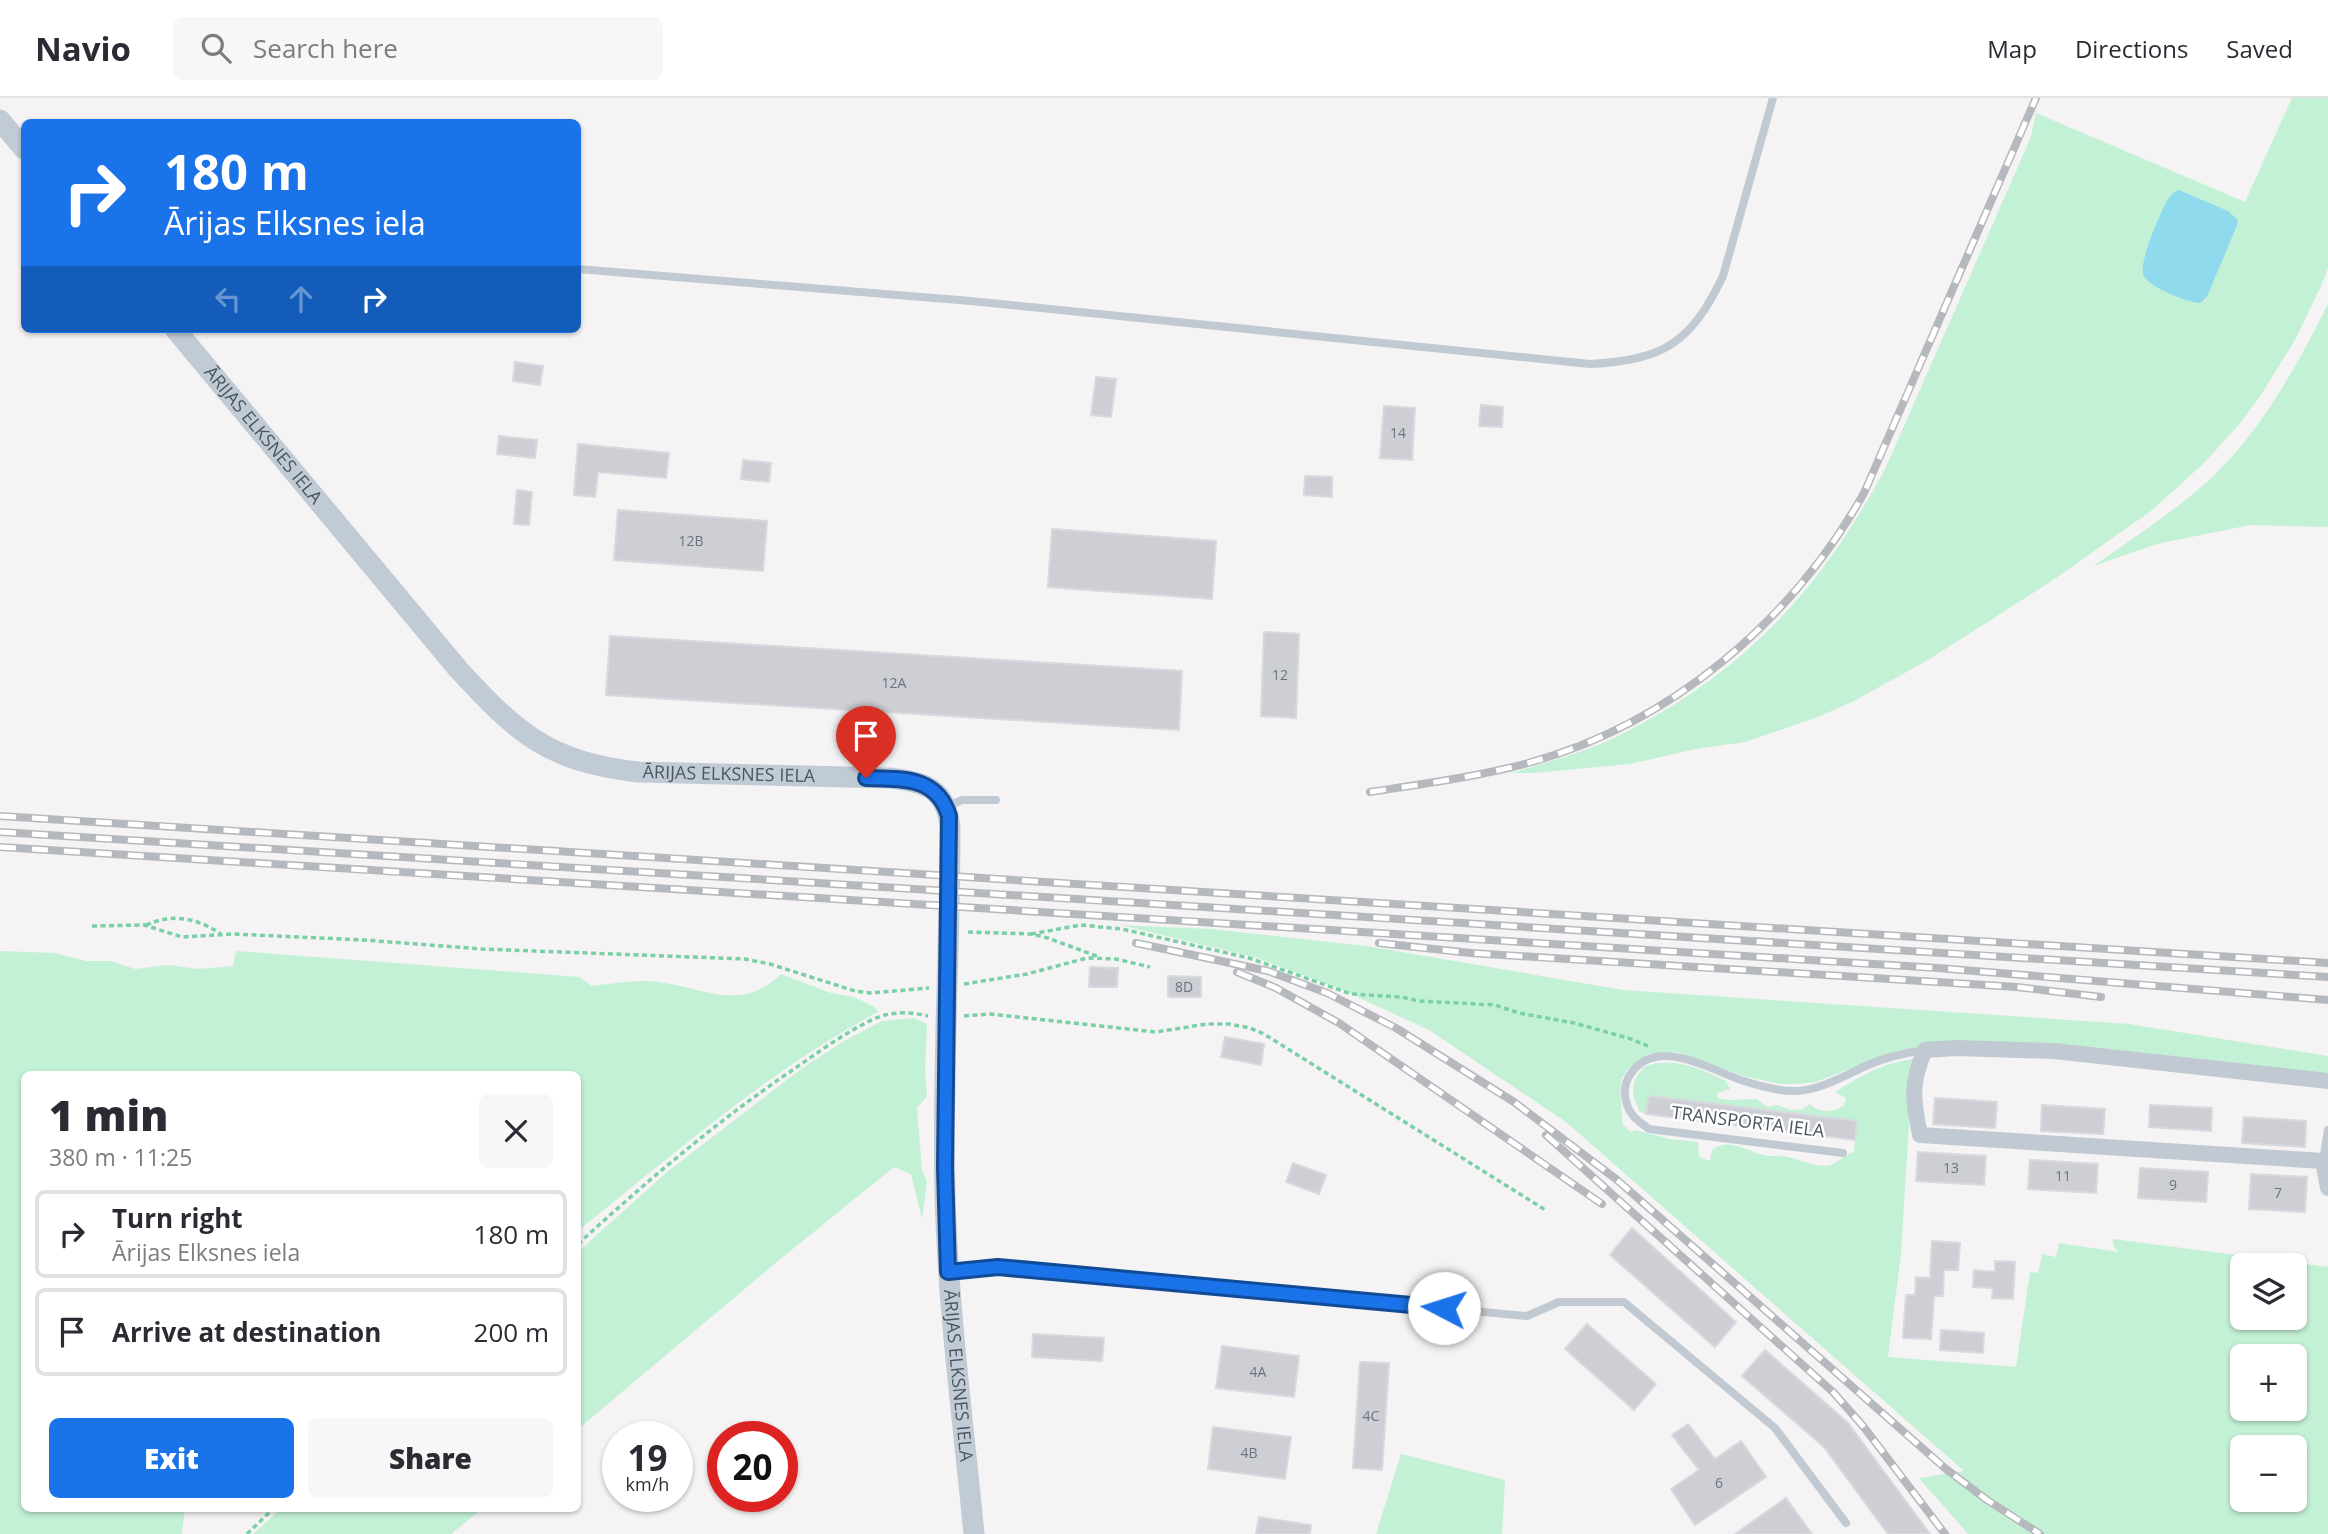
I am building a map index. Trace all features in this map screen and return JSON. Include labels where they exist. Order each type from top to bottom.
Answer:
[{"type":"street","points":[[0,120],[21,145]]},
{"type":"street","name":"ĀRIJAS ELKSNES IELA","points":[[178,333],[458,669],[491,704],[530,738],[574,760],[605,768],[911,781],[921,783],[937,793],[946,807],[950,839],[945,987],[945,1192],[948,1272],[974,1534]]},
{"type":"street","name":"TRANSPORTA IELA","points":[[1925,1050],[1956,1048],[2054,1051],[2328,1081]]},
{"type":"street","points":[[1925,1050],[1916,1070],[1913,1088],[1920,1135],[2323,1161],[2328,1188]]},
{"type":"lane","points":[[581,268],[985,302],[1590,364],[1621,362],[1650,356],[1670,346],[1688,332],[1713,296],[1723,276],[1773,98]]},
{"type":"lane","points":[[946,807],[962,800],[996,800]]},
{"type":"lane","name":"TRANSPORTA IELA","points":[[1843,1153],[1649,1129],[1637,1121],[1628,1110],[1625,1083],[1633,1070],[1645,1060],[1662,1056],[1682,1058],[1759,1086],[1797,1091],[1828,1084],[1889,1058],[1925,1050]]},
{"type":"lane","points":[[2323,1161],[2328,1130]]},
{"type":"lane","points":[[948,1272],[998,1267],[1527,1316],[1559,1302],[1624,1302],[1775,1428],[1846,1523]]},
{"type":"path","points":[[144,925],[158,919],[188,919],[222,934]]},
{"type":"path","points":[[947,921],[970,932],[1031,934],[1081,926],[1122,929],[1249,958],[1351,994],[1499,1006],[1628,1038],[1682,1058]]},
{"type":"path","points":[[92,926],[144,925],[182,937],[222,934],[364,940],[482,949],[735,958],[770,964],[855,991],[870,992],[945,987],[1027,974],[1073,960],[1101,958]]},
{"type":"path","points":[[1031,934],[1101,958],[1150,967]]},
{"type":"path","points":[[581,1241],[699,1139],[775,1082],[858,1027],[890,1014],[915,1013],[945,1018],[990,1014],[1156,1032],[1207,1024],[1250,1028],[1264,1034],[1547,1211]]},
{"type":"path","points":[[247,1534],[270,1512]]},
{"type":"green space","points":[[2292,98],[2328,98],[2328,268],[2321,286],[2295,340],[2242,421],[2205,462],[2151,511],[2053,580],[1928,660],[1854,701],[1818,717],[1745,742],[1695,749],[1630,764],[1511,773],[1598,745],[1669,708],[1745,652],[1778,621],[1808,587],[1862,510],[1886,467],[2020,162],[2031,136],[2036,113],[2245,202]],"holes":[[[2238,223],[2204,301],[2174,296],[2169,291]]]},
{"type":"green space","points":[[2328,304],[2328,527],[2250,525],[2157,544],[2093,566],[2181,504],[2235,454],[2270,407]]},
{"type":"green space","points":[[1120,925],[1211,929],[1367,946],[1623,990],[2129,1024],[2328,1056],[2328,1076],[1934,1044],[1884,1055],[1816,1082],[1781,1084],[1747,1077],[1676,1052],[1649,1054],[1629,1068],[1622,1078],[1620,1089],[1623,1125],[1631,1132],[1636,1130],[1669,1139],[1698,1142],[1699,1157],[1710,1161],[1712,1150],[1726,1144],[1763,1155],[1825,1166],[1854,1152],[1857,1121],[1649,1096],[1646,1114],[1640,1112],[1635,1099],[1633,1089],[1636,1079],[1644,1067],[1665,1062],[1676,1063],[1726,1081],[1730,1089],[1717,1093],[1717,1098],[1756,1099],[1768,1107],[1777,1105],[1791,1110],[1802,1109],[1810,1104],[1827,1111],[1844,1106],[1846,1098],[1835,1092],[1844,1086],[1882,1067],[1913,1059],[1901,1254],[1888,1357],[2016,1367],[2030,1272],[2038,1273],[2042,1254],[2056,1257],[2059,1243],[2118,1252],[2113,1245],[2113,1239],[2230,1254],[2230,1330],[2307,1330],[2307,1264],[2328,1267],[2328,1534],[1968,1534],[1919,1478],[1964,1471],[1566,1122],[1429,1030],[1338,988],[1254,957]]},
{"type":"green space","points":[[0,951],[55,953],[86,961],[111,961],[135,969],[168,965],[198,969],[233,966],[236,951],[580,977],[591,986],[649,981],[721,995],[751,993],[766,986],[781,974],[831,993],[854,997],[875,1007],[878,1012],[761,1086],[581,1228],[581,1071],[21,1071],[21,1512],[185,1512],[182,1534],[0,1534]]},
{"type":"green space","points":[[913,1018],[927,1024],[927,1096],[917,1108],[922,1170],[927,1182],[922,1219],[911,1174],[894,1167],[581,1426],[581,1249],[667,1172],[801,1069],[844,1041],[882,1021]]},
{"type":"green space","points":[[1401,1454],[1505,1480],[1502,1534],[1376,1534]]},
{"type":"green space","points":[[278,1512],[478,1512],[451,1534],[253,1534]]},
{"type":"water","points":[[2179,190],[2228,211],[2238,223],[2207,297],[2200,303],[2159,289],[2143,274],[2144,258],[2157,222],[2170,196]]},
{"type":"building","points":[[515,362],[543,366],[540,385],[513,381]]},
{"type":"building","points":[[1096,377],[1116,379],[1111,417],[1091,415]]},
{"type":"building","points":[[1481,405],[1503,407],[1502,427],[1479,426]]},
{"type":"building","points":[[1384,406],[1415,408],[1412,460],[1380,458]]},
{"type":"building","points":[[499,436],[537,440],[535,458],[497,454]]},
{"type":"building","points":[[578,444],[669,453],[666,478],[598,472],[595,497],[574,495]]},
{"type":"building","points":[[743,460],[771,463],[769,482],[741,479]]},
{"type":"building","points":[[1305,476],[1332,477],[1332,497],[1304,495]]},
{"type":"building","points":[[517,490],[532,492],[529,525],[514,524]]},
{"type":"building","points":[[618,510],[767,521],[763,571],[614,560]]},
{"type":"building","points":[[1052,529],[1216,541],[1212,599],[1048,587]]},
{"type":"building","points":[[1264,632],[1299,634],[1296,718],[1261,716]]},
{"type":"building","points":[[610,636],[1182,671],[1179,730],[606,695]]},
{"type":"building","points":[[1090,967],[1118,968],[1117,987],[1089,987]]},
{"type":"building","points":[[1168,976],[1201,977],[1201,997],[1168,997]]},
{"type":"building","points":[[1225,1037],[1264,1044],[1261,1065],[1221,1057]]},
{"type":"building","points":[[1649,1096],[1857,1121],[1855,1140],[1646,1114]]},
{"type":"building","points":[[1935,1098],[1997,1102],[1995,1128],[1933,1124]]},
{"type":"building","points":[[2042,1105],[2105,1109],[2103,1134],[2041,1131]]},
{"type":"building","points":[[2150,1105],[2212,1108],[2211,1131],[2149,1127]]},
{"type":"building","points":[[2244,1117],[2306,1121],[2305,1147],[2242,1143]]},
{"type":"building","points":[[1918,1152],[1986,1156],[1984,1185],[1916,1181]]},
{"type":"building","points":[[2030,1160],[2098,1164],[2096,1193],[2028,1189]]},
{"type":"building","points":[[1293,1163],[1326,1175],[1319,1194],[1286,1182]]},
{"type":"building","points":[[2140,1168],[2208,1172],[2206,1202],[2138,1198]]},
{"type":"building","points":[[2251,1174],[2307,1177],[2305,1212],[2249,1209]]},
{"type":"building","points":[[1632,1228],[1736,1322],[1715,1347],[1610,1255]]},
{"type":"building","points":[[1932,1241],[1960,1243],[1958,1270],[1944,1270],[1943,1296],[1934,1296],[1931,1339],[1903,1338],[1906,1295],[1915,1295],[1916,1277],[1930,1278]]},
{"type":"building","points":[[1995,1261],[2015,1262],[2013,1299],[1992,1298],[1993,1288],[1973,1287],[1974,1270],[1995,1272]]},
{"type":"building","points":[[1587,1324],[1656,1384],[1634,1410],[1565,1349]]},
{"type":"building","points":[[1941,1330],[1984,1333],[1983,1353],[1940,1350]]},
{"type":"building","points":[[1033,1334],[1104,1338],[1102,1361],[1032,1357]]},
{"type":"building","points":[[1222,1346],[1299,1356],[1294,1397],[1216,1388]]},
{"type":"building","points":[[1765,1350],[1848,1423],[1930,1534],[1888,1534],[1824,1447],[1742,1376]]},
{"type":"building","points":[[1360,1362],[1389,1363],[1382,1470],[1353,1468]]},
{"type":"building","points":[[1688,1424],[1715,1459],[1741,1441],[1766,1477],[1695,1525],[1671,1489],[1699,1470],[1672,1435]]},
{"type":"building","points":[[1213,1427],[1291,1437],[1285,1479],[1208,1469]]},
{"type":"building","points":[[1786,1498],[1812,1534],[1735,1534]]},
{"type":"building","points":[[1259,1517],[1311,1525],[1310,1534],[1256,1534]]},
{"type":"railway","points":[[1370,792],[1489,772],[1528,763],[1581,745],[1631,722],[1678,694],[1723,661],[1764,624],[1801,584],[1835,540],[1864,493],[2036,98]]},
{"type":"railway","points":[[0,816],[2328,963]]},
{"type":"railway","points":[[0,832],[2328,977]]},
{"type":"railway","points":[[0,847],[1938,968],[2328,1000]]},
{"type":"railway","points":[[1136,943],[1268,971],[1327,993],[1396,1028],[1514,1102],[1616,1179],[1946,1469],[1987,1500],[2040,1534]]},
{"type":"railway","points":[[1379,943],[1471,953],[2017,987],[2101,997]]},
{"type":"railway","points":[[1237,972],[1276,988],[1339,1023],[1602,1204]]},
{"type":"railway","points":[[1546,1135],[1833,1392],[1863,1426],[1945,1534]]},
{"type":"route","points":[[866,778],[890,778],[921,783],[937,793],[949,816],[945,987],[945,1192],[948,1272],[998,1267],[1444,1308]]}]
